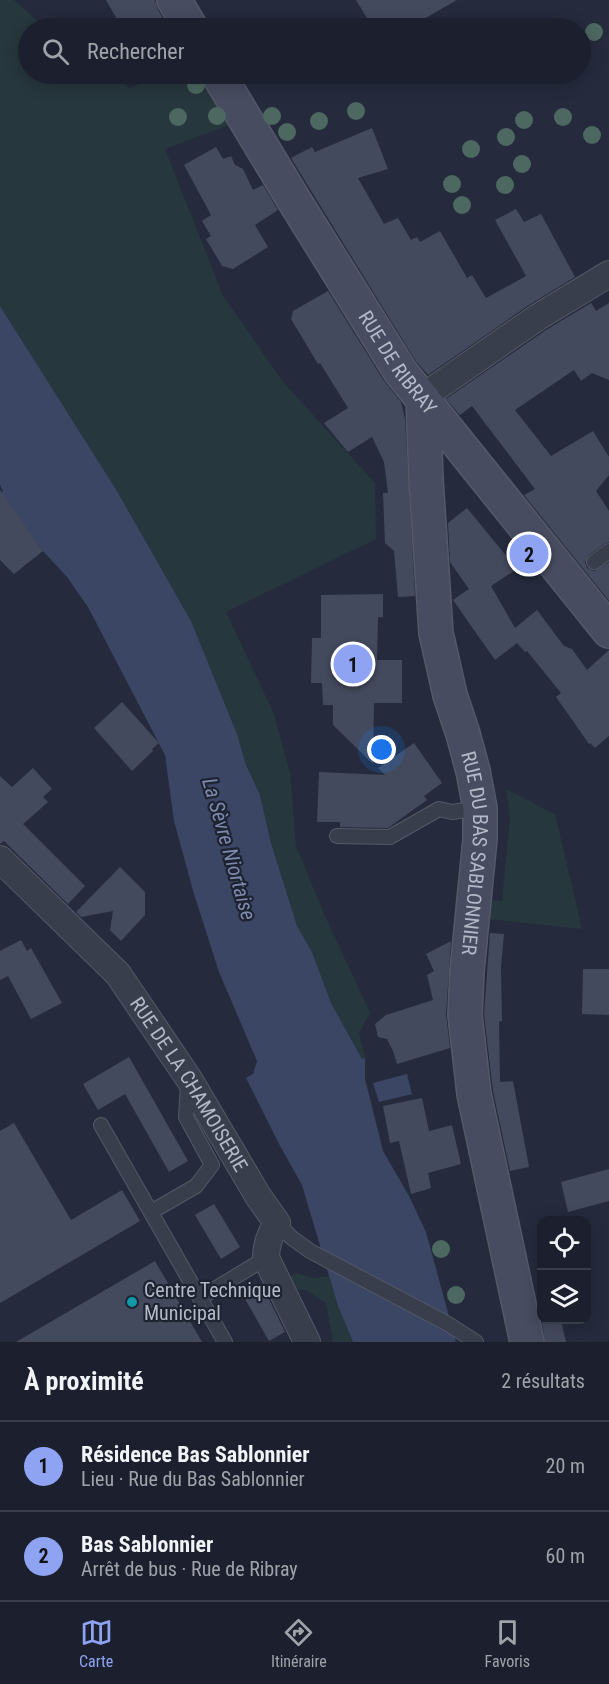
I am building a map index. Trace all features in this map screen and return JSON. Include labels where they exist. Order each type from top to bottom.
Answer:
[{"type":"street","points":[[174,0],[185,18]]},
{"type":"street","name":"RUE DE RIBRAY","points":[[224,84],[389,355],[423,399],[581,571],[609,631]]},
{"type":"street","points":[[423,399],[538,317],[609,274]]},
{"type":"street","name":"RUE DU BAS SABLONNIER","points":[[423,399],[436,633],[450,695],[464,734],[480,808],[480,838],[465,1015],[474,1094],[527,1342]]},
{"type":"street","name":"RUE DE LA CHAMOISERIE","points":[[0,859],[118,974],[189,1079],[258,1196],[277,1223]]},
{"type":"street","points":[[277,1223],[268,1241],[266,1258],[307,1342]]},
{"type":"lane","points":[[581,571],[609,551]]},
{"type":"lane","points":[[337,836],[390,837],[439,809],[452,812],[480,808]]},
{"type":"lane","points":[[151,1212],[196,1186],[212,1165],[186,1117],[189,1079]]},
{"type":"lane","points":[[101,1125],[225,1342]]},
{"type":"lane","points":[[277,1223],[310,1251],[448,1324],[476,1342]]},
{"type":"lane","points":[[200,1298],[266,1258]]},
{"type":"shaded area","points":[[0,0],[14,0],[34,18],[18,18],[18,84],[126,84],[129,89],[140,84],[216,84],[237,122],[165,149],[223,296],[284,383],[375,483],[376,539],[226,612],[274,714],[290,773],[296,846],[325,916],[370,1013],[359,1033],[365,1058],[362,1059],[331,1003],[312,952],[297,926],[271,843],[260,795],[246,765],[237,734],[191,621],[117,491],[0,306]]},
{"type":"shaded area","points":[[506,789],[555,814],[582,929],[489,919],[492,900],[502,901],[510,817]]},
{"type":"shaded area","points":[[296,1273],[313,1278],[329,1276],[353,1342],[333,1342],[326,1303],[306,1290],[290,1288],[286,1279]]},
{"type":"water","name":"La Sèvre Niortaise","points":[[0,306],[117,491],[191,621],[237,734],[246,765],[260,795],[271,843],[297,926],[312,952],[331,1003],[362,1059],[365,1058],[365,1079],[383,1151],[409,1196],[426,1232],[456,1342],[353,1342],[338,1306],[302,1185],[246,1078],[253,1074],[257,1061],[219,972],[194,894],[174,821],[165,755],[88,607],[1,493],[3,491],[0,485]]},
{"type":"water","points":[[407,1074],[412,1094],[379,1102],[373,1083]]},
{"type":"building","points":[[106,0],[155,0],[163,18],[116,18]]},
{"type":"building","points":[[356,0],[457,0],[426,18],[367,18]]},
{"type":"building","points":[[372,128],[388,169],[358,178],[384,224],[398,218],[411,240],[417,237],[420,242],[440,231],[467,278],[472,275],[486,298],[526,276],[495,220],[516,209],[524,222],[541,214],[575,277],[529,305],[428,375],[415,360],[291,158],[312,147],[315,152]]},
{"type":"building","points":[[216,147],[223,159],[231,156],[235,165],[243,169],[253,190],[263,185],[278,210],[255,225],[268,247],[233,269],[222,266],[206,239],[211,236],[202,221],[211,215],[184,165]]},
{"type":"building","points":[[328,291],[384,381],[401,402],[405,419],[415,596],[398,597],[394,551],[385,543],[383,493],[388,493],[384,462],[372,437],[348,452],[324,423],[348,408],[291,319],[293,311]]},
{"type":"building","points":[[591,303],[596,311],[609,303],[609,380],[592,373],[581,381],[574,370],[515,410],[551,456],[593,431],[609,457],[609,475],[596,491],[609,511],[609,542],[589,555],[585,562],[587,568],[594,571],[609,562],[609,601],[524,495],[535,489],[472,406],[460,415],[446,399],[546,330]]},
{"type":"building","points":[[0,490],[43,551],[14,574],[0,560]]},
{"type":"building","points":[[467,508],[517,569],[491,586],[515,628],[537,610],[564,646],[572,649],[587,670],[609,650],[609,736],[595,748],[589,744],[556,697],[561,693],[527,651],[525,652],[517,643],[495,660],[453,600],[469,589],[450,562],[448,523]]},
{"type":"building","points":[[383,594],[383,617],[378,617],[377,660],[402,660],[402,703],[374,703],[373,764],[333,725],[333,705],[323,705],[322,683],[311,683],[312,638],[321,638],[321,595]]},
{"type":"building","points":[[122,702],[159,743],[132,771],[94,728]]},
{"type":"building","points":[[414,743],[442,783],[424,796],[427,800],[388,828],[340,827],[340,822],[317,822],[319,772],[385,775],[378,768]]},
{"type":"building","points":[[33,768],[52,789],[43,797],[48,802],[23,824],[85,886],[68,904],[4,841],[0,844],[0,776],[12,787]]},
{"type":"building","points":[[120,867],[145,892],[145,915],[121,941],[110,930],[113,911],[81,917],[76,912]]},
{"type":"building","points":[[490,933],[504,934],[501,967],[502,1021],[499,1022],[500,1082],[513,1081],[529,1167],[510,1171],[493,1091],[484,1014]]},
{"type":"building","points":[[21,940],[27,951],[31,948],[62,1003],[31,1019],[8,976],[0,980],[0,951]]},
{"type":"building","points":[[451,941],[446,1014],[450,1048],[397,1064],[387,1039],[378,1037],[375,1024],[386,1015],[433,1000],[427,975],[434,971],[426,954]]},
{"type":"building","points":[[583,969],[609,969],[609,1015],[582,1014]]},
{"type":"building","points":[[129,1057],[188,1161],[169,1172],[125,1094],[98,1110],[83,1084]]},
{"type":"building","points":[[422,1098],[429,1131],[452,1125],[461,1164],[428,1173],[431,1188],[411,1194],[399,1141],[390,1143],[383,1106]]},
{"type":"building","points":[[14,1123],[71,1220],[122,1190],[140,1221],[0,1303],[0,1131]]},
{"type":"building","points":[[609,1169],[609,1201],[568,1212],[561,1182]]},
{"type":"building","points":[[214,1204],[240,1247],[221,1259],[195,1215]]},
{"type":"building","name":"Centre Technique Municipal","points":[[155,1261],[202,1342],[16,1342]]},
{"type":"building","points":[[264,1289],[285,1332],[269,1341],[245,1299]]},
{"type":"building","points":[[542,1324],[562,1324],[566,1342],[545,1342]]},
{"type":"place","name":"Bas Sablonnier","points":[[529,554]]},
{"type":"place","name":"Résidence Bas Sablonnier","points":[[353,664]]},
{"type":"place","name":"Centre Technique Municipal","points":[[132,1302]]}]
